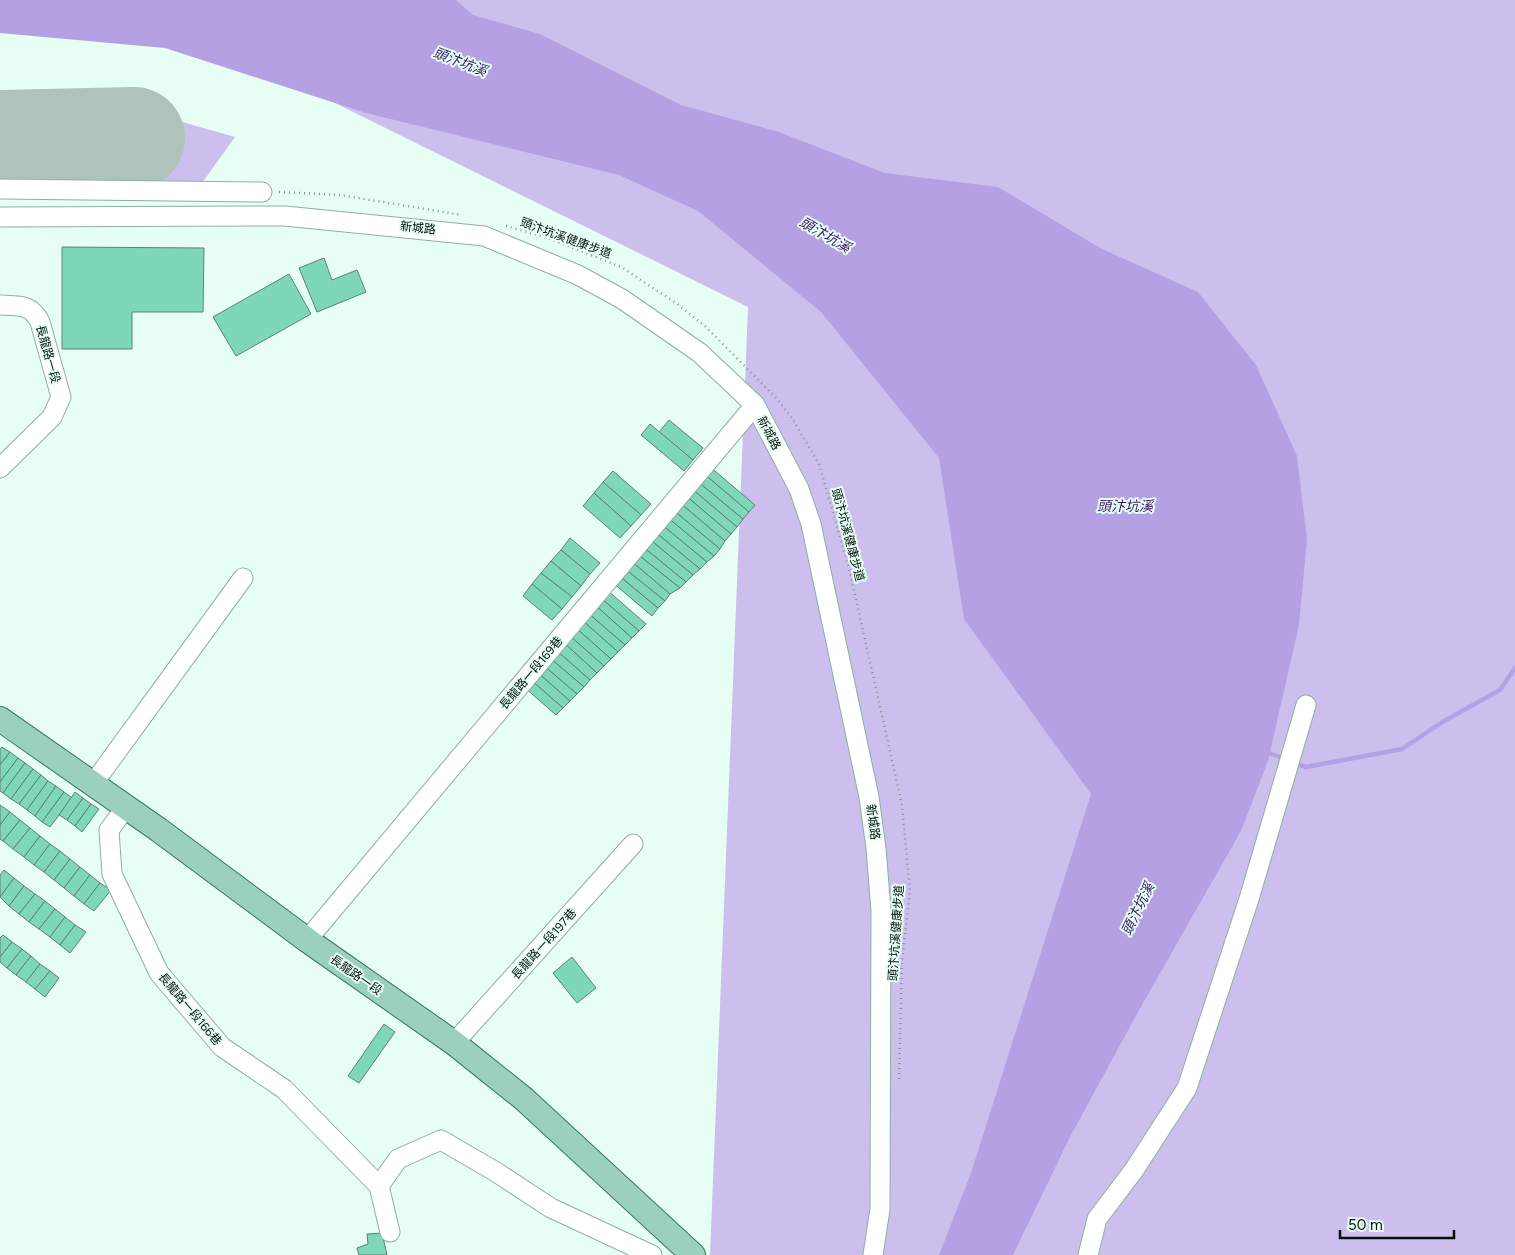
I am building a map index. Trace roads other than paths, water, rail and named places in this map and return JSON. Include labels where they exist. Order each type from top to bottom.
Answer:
[{"type":"main road","name":"長龍路一段","points":[[0,719],[126,807],[307,940],[454,1043],[524,1099],[693,1255]]},
{"type":"street","points":[[0,189],[262,192]]},
{"type":"street","name":"新城路","points":[[0,217],[285,216],[484,236],[578,275],[622,299],[700,353],[755,405],[799,490],[811,524],[869,797],[881,911],[880,1209],[873,1255]]},
{"type":"street","name":"長龍路一段","points":[[0,305],[26,307],[35,312],[40,322],[61,397],[52,417],[0,468]]},
{"type":"street","name":"長龍路一段169巷","points":[[307,940],[755,405]]},
{"type":"street","points":[[93,784],[243,578]]},
{"type":"street","points":[[1088,1255],[1096,1219],[1134,1170],[1187,1088],[1249,899],[1306,706]]},
{"type":"street","name":"長龍路一段166巷","points":[[126,807],[109,830],[112,874],[159,973],[222,1047],[284,1089],[378,1186]]},
{"type":"street","name":"長龍路一段197巷","points":[[454,1043],[633,844]]},
{"type":"street","points":[[390,1232],[378,1186],[398,1159],[441,1140],[496,1172],[551,1208],[652,1255]]},
{"type":"water","name":"頭汴坑溪","points":[[0,0],[456,0],[473,15],[540,34],[681,105],[776,131],[885,173],[998,187],[1102,249],[1198,292],[1256,365],[1297,456],[1307,540],[1299,625],[1268,761],[1241,831],[1138,1012],[1070,1137],[1013,1255],[939,1255],[971,1173],[1091,794],[964,619],[939,458],[821,312],[698,211],[619,175],[366,113],[165,48],[0,33]]},
{"type":"waterway","points":[[1294,763],[1306,767],[1402,749],[1444,721],[1500,690],[1515,668]]},
{"type":"waterway","points":[[1266,752],[1285,759]]}]
